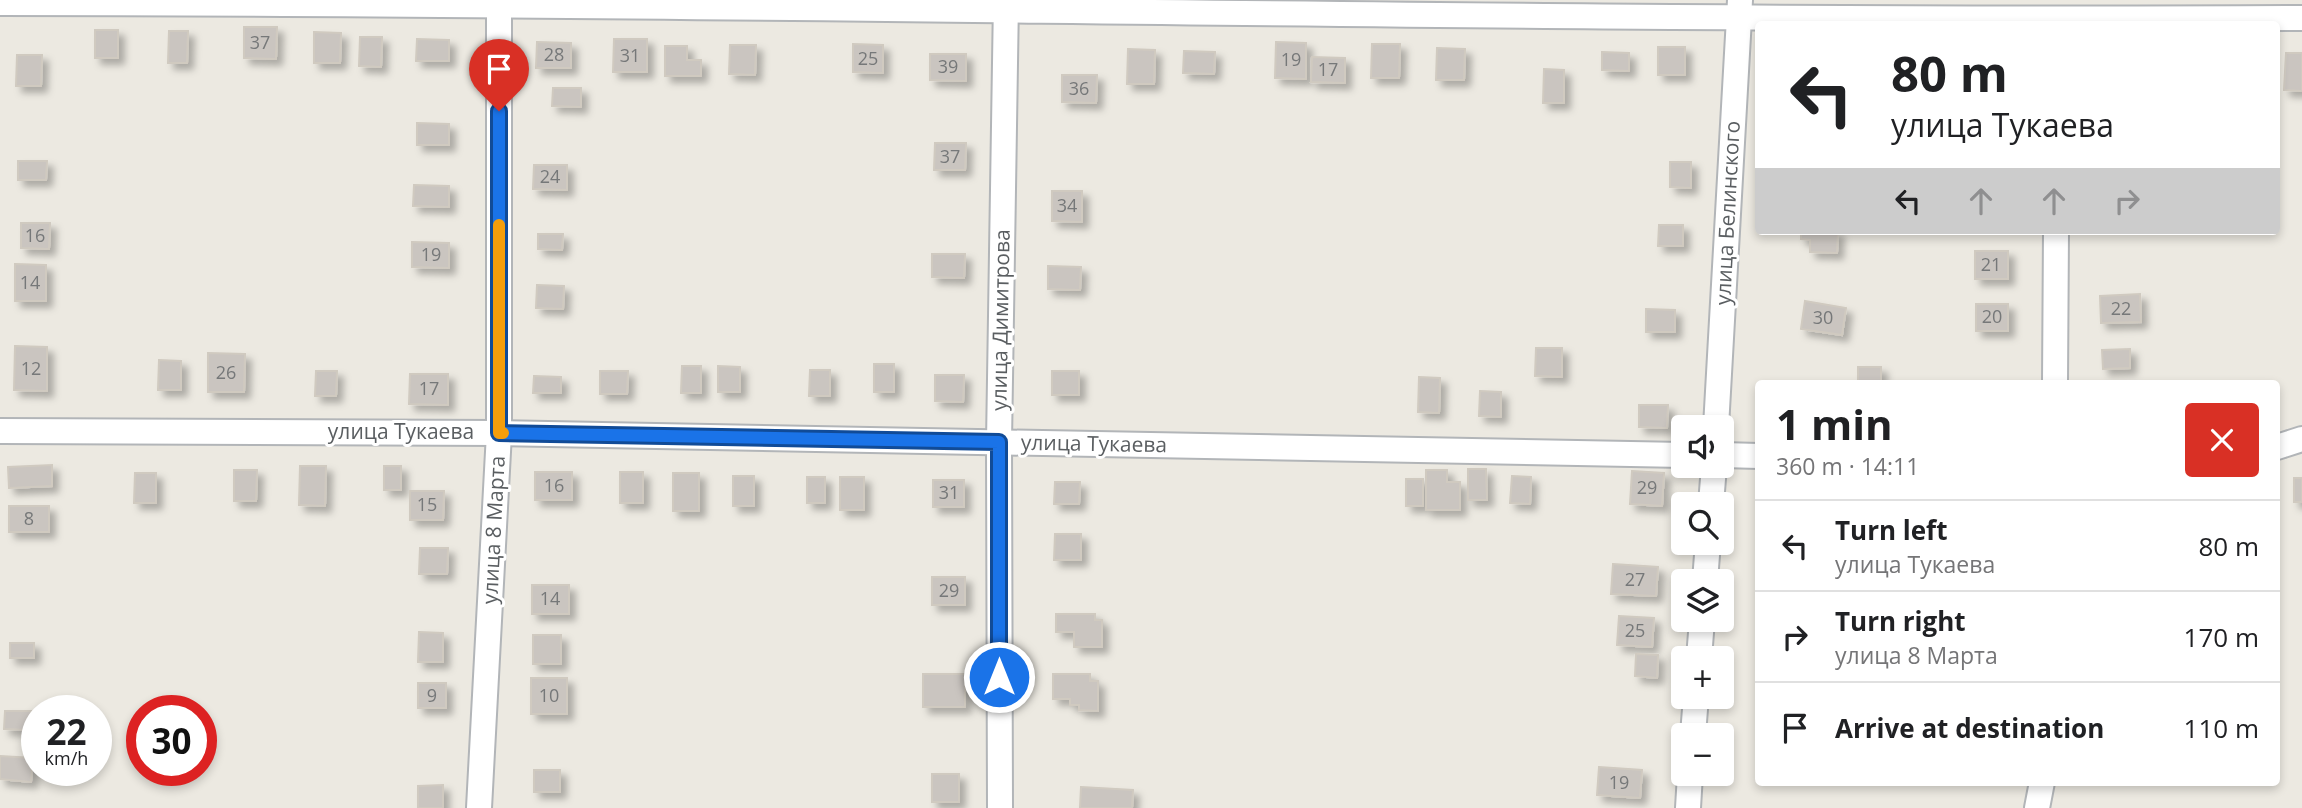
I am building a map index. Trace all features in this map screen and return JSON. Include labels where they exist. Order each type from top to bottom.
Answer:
[{"type":"street","points":[[0,3],[499,2],[1739,9],[2302,18]]},
{"type":"street","name":"улица 8 Марта","points":[[480,808],[499,433],[499,2]]},
{"type":"street","name":"улица Димитрова","points":[[1000,808],[999,442],[1006,5]]},
{"type":"street","name":"улица Белинского","points":[[1717,415],[1739,9]]},
{"type":"street","points":[[2055,380],[2056,235]]},
{"type":"street","name":"улица Тукаева","points":[[0,431],[499,433],[1671,455]]},
{"type":"street","points":[[2280,446],[2302,439]]},
{"type":"street","points":[[1734,455],[1755,456]]},
{"type":"street","points":[[1688,808],[1689,786]]},
{"type":"street","points":[[2037,808],[2041,786]]},
{"type":"building","points":[[244,27],[277,27],[276,59],[244,58]]},
{"type":"building","points":[[95,30],[118,30],[118,58],[95,58]]},
{"type":"building","points":[[169,31],[188,31],[187,63],[168,63]]},
{"type":"building","points":[[314,32],[341,33],[340,63],[314,63]]},
{"type":"building","points":[[360,37],[382,37],[381,67],[359,66]]},
{"type":"building","points":[[417,39],[449,40],[449,61],[416,61]]},
{"type":"building","points":[[614,39],[647,39],[647,72],[613,72]]},
{"type":"building","points":[[537,42],[571,43],[571,68],[536,68]]},
{"type":"building","points":[[1276,42],[1306,43],[1306,79],[1275,78]]},
{"type":"building","points":[[853,44],[883,45],[883,73],[853,72]]},
{"type":"building","points":[[1372,44],[1400,44],[1399,78],[1371,78]]},
{"type":"building","points":[[730,45],[756,45],[755,75],[729,74]]},
{"type":"building","points":[[665,46],[687,46],[687,60],[701,60],[701,76],[665,76]]},
{"type":"building","points":[[1658,47],[1685,47],[1685,75],[1658,75]]},
{"type":"building","points":[[1437,48],[1465,49],[1464,80],[1436,80]]},
{"type":"building","points":[[1128,49],[1155,50],[1154,84],[1127,84]]},
{"type":"building","points":[[1184,51],[1215,52],[1214,74],[1183,73]]},
{"type":"building","points":[[1602,52],[1629,53],[1629,71],[1602,70]]},
{"type":"building","points":[[2286,53],[2302,53],[2302,91],[2284,90]]},
{"type":"building","points":[[930,54],[966,54],[966,81],[930,80]]},
{"type":"building","points":[[17,55],[42,55],[41,86],[16,86]]},
{"type":"building","points":[[1312,57],[1345,58],[1345,83],[1311,82]]},
{"type":"building","points":[[1544,69],[1564,70],[1564,103],[1543,103]]},
{"type":"building","points":[[1062,75],[1097,75],[1096,103],[1062,102]]},
{"type":"building","points":[[553,88],[581,88],[581,107],[552,106]]},
{"type":"building","points":[[417,123],[449,124],[449,145],[417,145]]},
{"type":"building","points":[[935,143],[966,143],[965,170],[934,170]]},
{"type":"building","points":[[18,161],[47,161],[46,180],[18,180]]},
{"type":"building","points":[[1670,162],[1691,162],[1691,188],[1670,187]]},
{"type":"building","points":[[534,165],[567,165],[567,190],[533,189]]},
{"type":"building","points":[[414,185],[449,186],[449,207],[413,206]]},
{"type":"building","points":[[1052,191],[1082,191],[1082,222],[1052,221]]},
{"type":"building","points":[[21,223],[50,223],[49,249],[21,248]]},
{"type":"building","points":[[1659,225],[1683,225],[1683,246],[1658,246]]},
{"type":"building","points":[[538,234],[563,234],[562,250],[538,249]]},
{"type":"building","points":[[1801,235],[1838,235],[1837,253],[1810,252],[1810,240],[1801,239]]},
{"type":"building","points":[[412,242],[449,243],[449,268],[412,267]]},
{"type":"building","points":[[1975,251],[2008,251],[2008,279],[1975,279]]},
{"type":"building","points":[[932,254],[965,254],[964,278],[932,277]]},
{"type":"building","points":[[15,264],[46,265],[46,301],[15,301]]},
{"type":"building","points":[[1048,266],[1081,267],[1080,290],[1048,289]]},
{"type":"building","points":[[537,285],[564,286],[563,309],[536,308]]},
{"type":"building","points":[[2140,294],[2141,322],[2101,323],[2100,296]]},
{"type":"building","points":[[1805,301],[1846,308],[1842,335],[1801,329]]},
{"type":"building","points":[[1976,304],[2008,304],[2008,331],[1976,331]]},
{"type":"building","points":[[1646,309],[1675,310],[1675,332],[1646,332]]},
{"type":"building","points":[[15,346],[47,347],[47,391],[14,390]]},
{"type":"building","points":[[1536,348],[1562,348],[1562,377],[1535,376]]},
{"type":"building","points":[[2130,349],[2130,368],[2103,369],[2102,350]]},
{"type":"building","points":[[208,353],[245,354],[244,392],[208,392]]},
{"type":"building","points":[[159,360],[181,361],[181,390],[158,390]]},
{"type":"building","points":[[874,364],[894,364],[894,392],[874,392]]},
{"type":"building","points":[[682,366],[701,366],[701,393],[681,393]]},
{"type":"building","points":[[718,366],[740,367],[740,392],[718,392]]},
{"type":"building","points":[[1858,367],[1881,367],[1881,380],[1858,380]]},
{"type":"building","points":[[810,370],[830,370],[830,396],[809,396]]},
{"type":"building","points":[[316,371],[337,371],[336,396],[315,396]]},
{"type":"building","points":[[600,371],[628,371],[627,394],[600,394]]},
{"type":"building","points":[[1052,371],[1079,371],[1079,395],[1052,395]]},
{"type":"building","points":[[410,374],[448,374],[448,405],[409,404]]},
{"type":"building","points":[[935,375],[964,375],[963,402],[935,401]]},
{"type":"building","points":[[534,376],[561,377],[561,393],[533,393]]},
{"type":"building","points":[[1419,377],[1440,378],[1439,413],[1418,412]]},
{"type":"building","points":[[1480,391],[1501,392],[1501,417],[1479,416]]},
{"type":"building","points":[[1639,405],[1668,405],[1667,428],[1639,427]]},
{"type":"building","points":[[52,465],[52,486],[9,488],[8,467]]},
{"type":"building","points":[[300,466],[326,466],[325,506],[299,505]]},
{"type":"building","points":[[384,466],[401,466],[401,490],[384,490]]},
{"type":"building","points":[[1468,469],[1486,469],[1487,500],[1468,500]]},
{"type":"building","points":[[234,470],[257,470],[256,501],[234,501]]},
{"type":"building","points":[[1426,470],[1447,470],[1447,482],[1460,482],[1460,510],[1426,510]]},
{"type":"building","points":[[1632,471],[1664,473],[1662,506],[1630,504]]},
{"type":"building","points":[[535,472],[572,472],[572,500],[535,500]]},
{"type":"building","points":[[620,472],[643,472],[643,503],[620,503]]},
{"type":"building","points":[[135,473],[156,473],[156,503],[134,503]]},
{"type":"building","points":[[673,473],[699,473],[699,511],[673,511]]},
{"type":"building","points":[[733,476],[754,476],[754,506],[733,506]]},
{"type":"building","points":[[1512,476],[1531,477],[1530,504],[1510,503]]},
{"type":"building","points":[[807,477],[825,477],[825,503],[807,503]]},
{"type":"building","points":[[840,477],[864,477],[864,510],[840,510]]},
{"type":"building","points":[[2294,478],[2302,478],[2302,502],[2294,502]]},
{"type":"building","points":[[1406,479],[1423,479],[1423,506],[1406,506]]},
{"type":"building","points":[[933,480],[964,480],[964,507],[933,507]]},
{"type":"building","points":[[1055,482],[1080,482],[1079,504],[1054,504]]},
{"type":"building","points":[[410,491],[444,491],[443,520],[410,520]]},
{"type":"building","points":[[9,506],[49,506],[49,532],[9,532]]},
{"type":"building","points":[[1055,534],[1081,534],[1081,560],[1054,560]]},
{"type":"building","points":[[420,548],[448,548],[447,574],[419,574]]},
{"type":"building","points":[[1613,564],[1658,567],[1656,596],[1611,594]]},
{"type":"building","points":[[932,577],[965,577],[965,605],[932,605]]},
{"type":"building","points":[[532,585],[569,585],[569,614],[532,614]]},
{"type":"building","points":[[1056,614],[1095,614],[1095,620],[1102,620],[1102,647],[1074,647],[1074,632],[1056,632]]},
{"type":"building","points":[[1619,616],[1654,618],[1652,647],[1617,645]]},
{"type":"building","points":[[419,632],[443,633],[443,662],[418,662]]},
{"type":"building","points":[[533,635],[561,635],[561,664],[533,664]]},
{"type":"building","points":[[10,643],[34,643],[34,658],[10,658]]},
{"type":"building","points":[[1636,654],[1658,655],[1657,678],[1635,676]]},
{"type":"building","points":[[923,674],[965,674],[965,707],[923,707]]},
{"type":"building","points":[[1053,674],[1090,674],[1090,681],[1098,681],[1098,711],[1079,710],[1079,705],[1070,705],[1070,699],[1053,699]]},
{"type":"building","points":[[531,678],[567,678],[567,714],[531,714]]},
{"type":"building","points":[[418,683],[446,683],[446,708],[418,708]]},
{"type":"building","points":[[5,711],[21,711],[21,730],[4,729]]},
{"type":"building","points":[[0,756],[21,757],[21,781],[0,779]]},
{"type":"building","points":[[1599,767],[1642,770],[1640,798],[1597,795]]},
{"type":"building","points":[[534,770],[560,770],[560,792],[534,792]]},
{"type":"building","points":[[932,774],[959,774],[959,802],[932,802]]},
{"type":"building","points":[[443,785],[443,808],[418,808],[418,786]]},
{"type":"building","points":[[1081,787],[1133,790],[1132,808],[1080,808]]},
{"type":"slow traffic","points":[[499,225],[499,433],[503,433]]},
{"type":"route","points":[[499,111],[499,433],[999,442],[999,677]]}]
